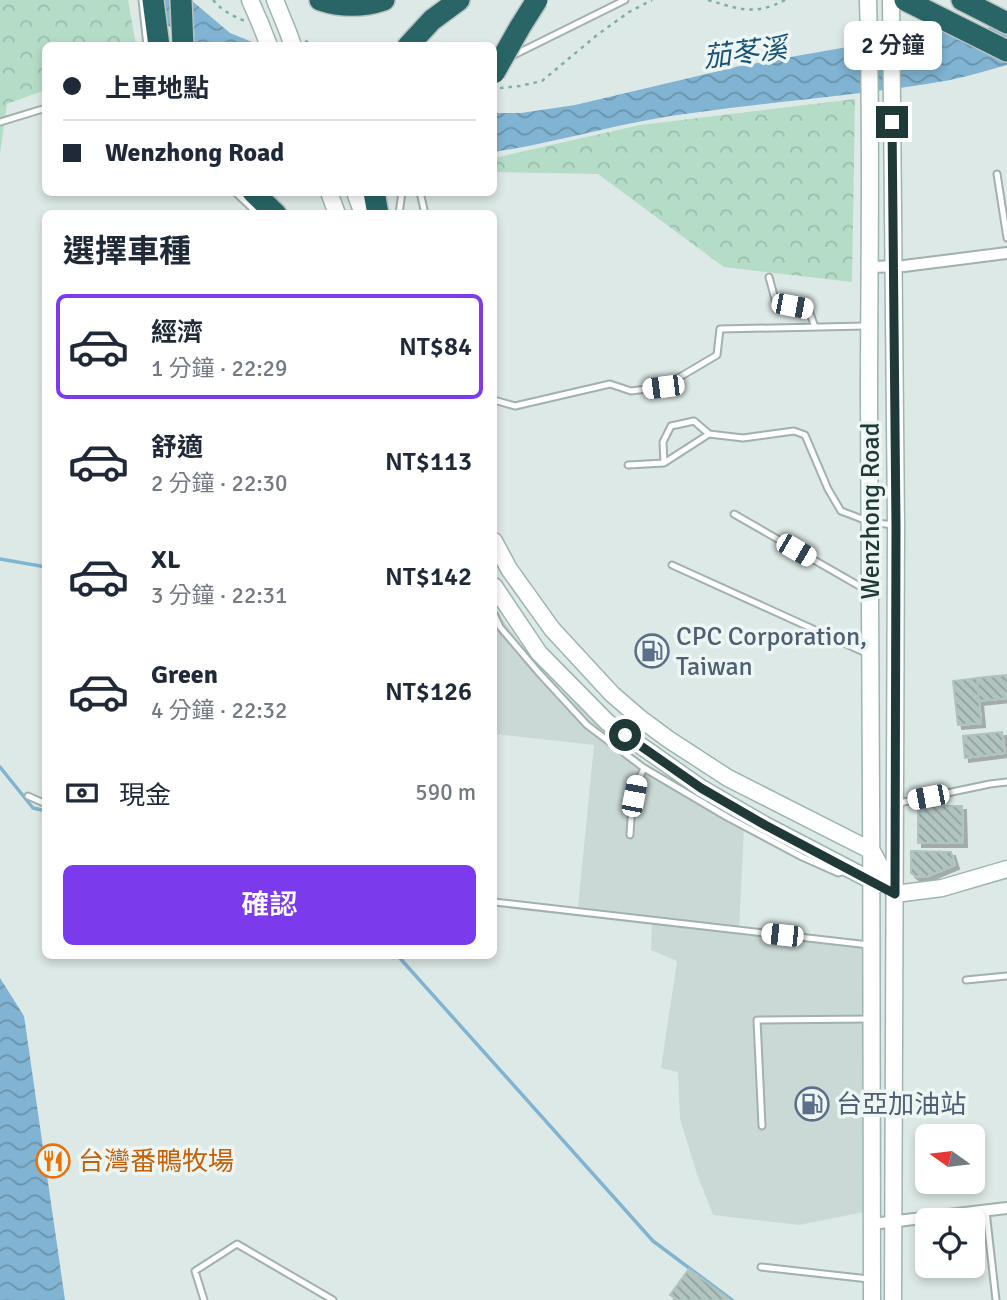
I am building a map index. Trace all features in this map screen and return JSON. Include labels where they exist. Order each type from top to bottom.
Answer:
[{"type":"highway","points":[[153,0],[158,42]]},
{"type":"highway","points":[[181,0],[183,42]]},
{"type":"highway","points":[[320,0],[356,6],[384,0]]},
{"type":"highway","points":[[412,42],[432,20],[459,0]]},
{"type":"highway","points":[[497,68],[537,0]]},
{"type":"highway","points":[[905,0],[1007,51]]},
{"type":"highway","points":[[962,0],[1007,23]]},
{"type":"highway","points":[[257,196],[272,210]]},
{"type":"street","points":[[250,0],[267,42]]},
{"type":"street","points":[[275,0],[291,38]]},
{"type":"street","name":"Wenzhong Road","points":[[868,0],[872,1300]]},
{"type":"street","name":"Wenzhong Road","points":[[891,0],[896,526],[893,1300]]},
{"type":"street","points":[[870,67],[892,65]]},
{"type":"street","points":[[361,196],[382,209]]},
{"type":"street","points":[[869,267],[1007,253]]},
{"type":"street","points":[[497,547],[509,569],[552,629],[612,694],[668,739],[728,778],[872,851],[895,894]]},
{"type":"street","points":[[497,590],[539,653],[607,722],[701,788],[765,825],[895,894],[942,888],[1007,869]]},
{"type":"street","points":[[872,1224],[1007,1208]]},
{"type":"lane","points":[[142,0],[147,42]]},
{"type":"lane","points":[[497,64],[625,0]]},
{"type":"lane","points":[[0,122],[42,109]]},
{"type":"lane","points":[[997,174],[1007,238]]},
{"type":"lane","points":[[239,196],[254,210]]},
{"type":"lane","points":[[382,209],[397,196]]},
{"type":"lane","points":[[769,277],[776,303],[808,309],[815,327]]},
{"type":"lane","points":[[497,401],[515,406],[611,384],[631,391],[663,387],[717,355],[720,329],[869,326]]},
{"type":"lane","points":[[664,463],[663,442],[671,426],[694,421],[709,435]]},
{"type":"lane","points":[[628,465],[664,463],[709,435],[743,438],[794,431],[805,435],[828,489],[841,511],[870,522],[896,526]]},
{"type":"lane","points":[[734,513],[870,593]]},
{"type":"lane","points":[[673,565],[871,655]]},
{"type":"lane","points":[[497,620],[540,674],[587,725],[644,768],[802,857],[838,873],[851,870]]},
{"type":"lane","points":[[630,835],[631,811],[637,782],[644,768]]},
{"type":"lane","points":[[895,803],[1007,782]]},
{"type":"lane","points":[[28,796],[42,802]]},
{"type":"lane","points":[[497,902],[872,945]]},
{"type":"lane","points":[[966,980],[1007,976]]},
{"type":"lane","points":[[762,1126],[757,1020],[872,1019]]},
{"type":"lane","points":[[986,1211],[996,1300]]},
{"type":"lane","points":[[204,1300],[195,1271],[237,1244],[332,1300]]},
{"type":"lane","points":[[761,1267],[872,1279]]},
{"type":"lane","points":[[316,1289],[318,1300]]},
{"type":"path","points":[[497,89],[542,81],[597,35],[629,12],[652,0]]},
{"type":"path","points":[[708,0],[753,11],[766,9],[785,0]]},
{"type":"shaded area","points":[[497,612],[544,675],[638,762],[744,829],[739,930],[862,947],[864,1212],[799,1225],[713,1215],[680,1119],[678,1072],[661,1068],[677,961],[651,950],[652,918],[578,907],[594,745],[497,734]]},
{"type":"green space","points":[[0,0],[128,0],[135,42],[42,42],[42,91],[7,104],[0,154]]},
{"type":"green space","points":[[855,99],[852,282],[724,267],[598,174],[497,172],[497,157],[640,125]]},
{"type":"water","points":[[141,0],[191,0],[230,33],[252,42],[188,42]]},
{"type":"water","points":[[1007,26],[1007,65],[950,80],[886,90],[667,117],[497,151],[497,113],[521,113],[575,105],[740,66],[927,33]]},
{"type":"water","points":[[0,978],[24,1016],[65,1300],[0,1300]]},
{"type":"building","points":[[1007,675],[1007,698],[979,701],[977,678]]},
{"type":"building","points":[[977,678],[981,723],[958,725],[953,681]]},
{"type":"building","points":[[1002,732],[1005,753],[965,758],[963,736]]},
{"type":"building","points":[[918,806],[962,806],[963,843],[918,843]]},
{"type":"building","points":[[911,851],[951,852],[955,865],[926,877],[915,876],[911,873]]},
{"type":"building","points":[[689,1269],[730,1300],[678,1300],[670,1295]]},
{"type":"waterway","points":[[0,559],[42,566]]},
{"type":"waterway","points":[[0,767],[33,808],[42,810]]},
{"type":"waterway","points":[[401,959],[653,1241],[732,1300]]},
{"type":"place","name":"CPC Corporation, Taiwan","points":[[652,651]]},
{"type":"place","name":"台亞加油站","points":[[812,1104]]},
{"type":"place","name":"台灣番鴨牧場","points":[[53,1161]]},
{"type":"route","points":[[625,735],[701,788],[895,894],[896,526],[892,122]]},
{"type":"water label","name":"茄苳溪","points":[[745,52]]}]
